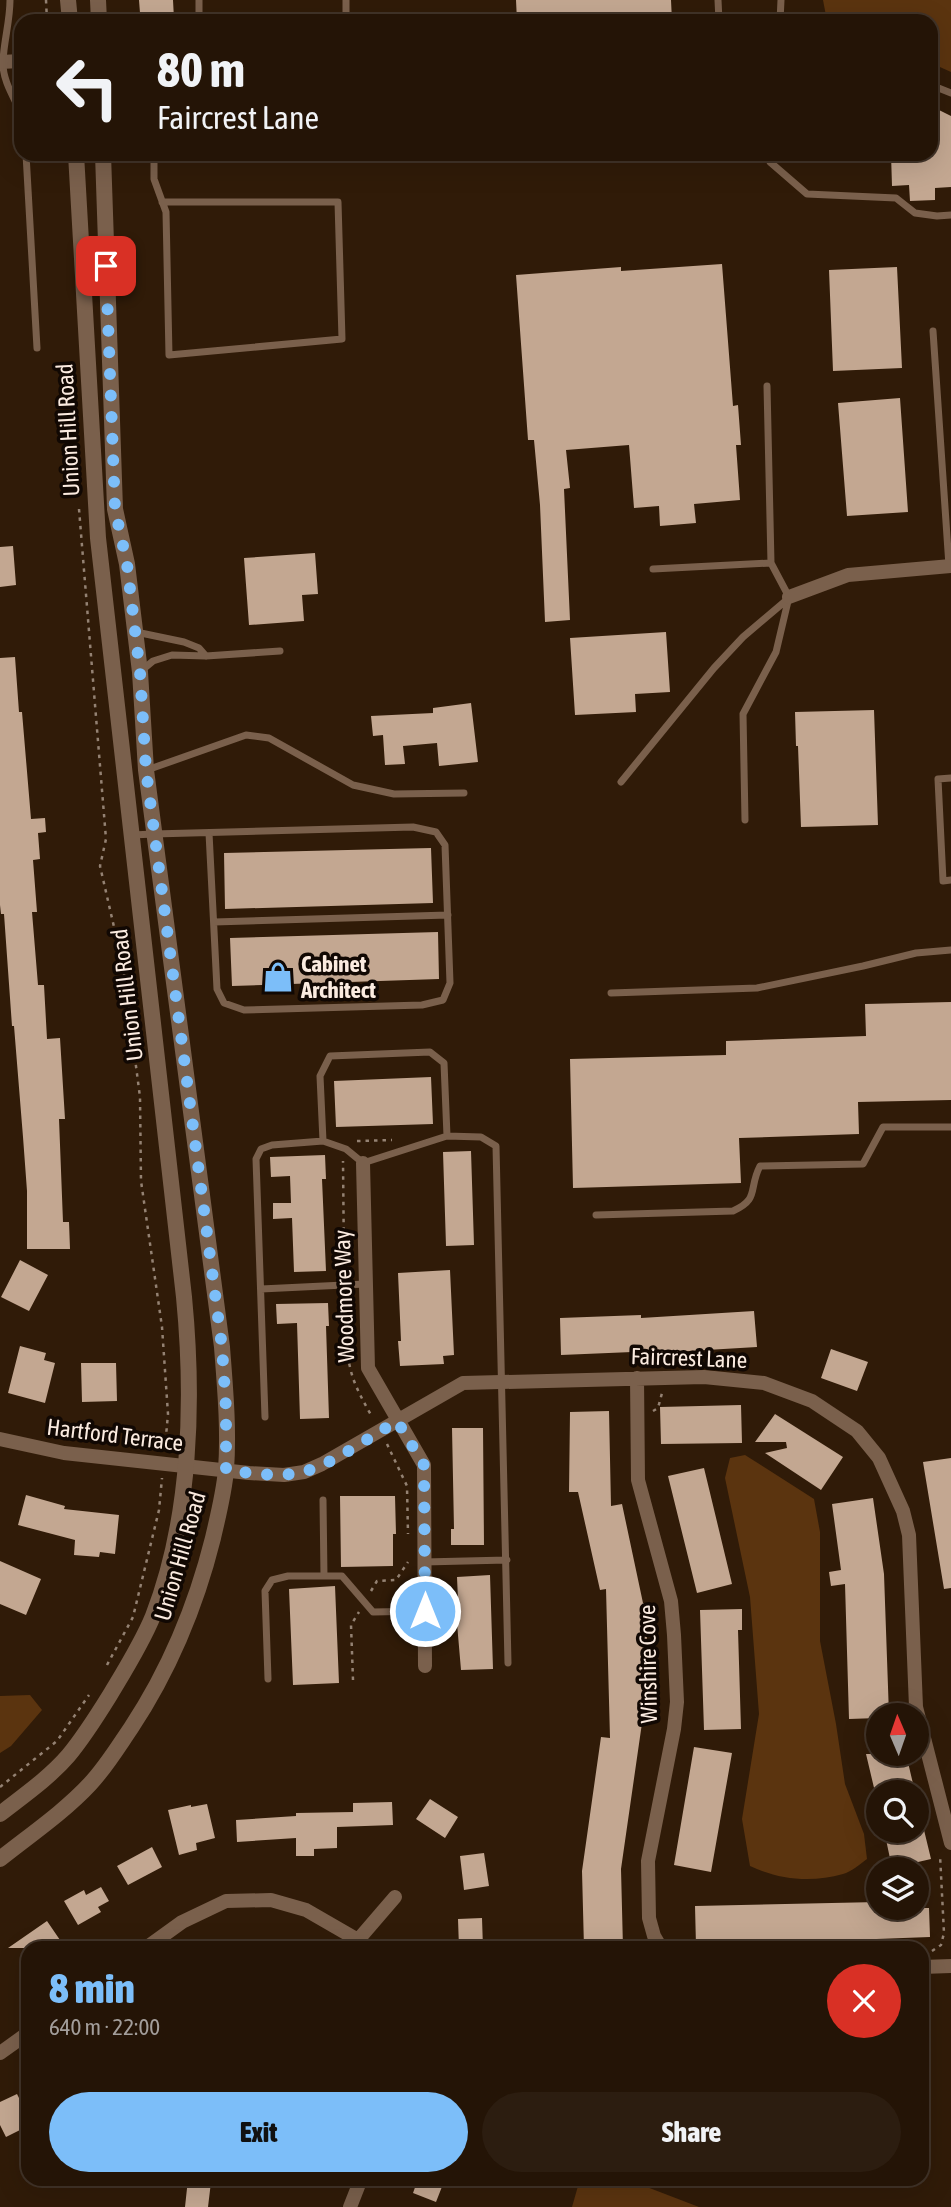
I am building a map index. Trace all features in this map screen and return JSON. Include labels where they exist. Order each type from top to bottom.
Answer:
[{"type":"street","name":"Union Hill Road","points":[[0,1815],[68,1757],[128,1664],[152,1618],[167,1573],[177,1529],[185,1467],[188,1335],[98,538],[76,161]]},
{"type":"street","name":"Union Hill Road","points":[[0,1860],[90,1784],[114,1754],[150,1699],[175,1653],[192,1607],[221,1506],[226,1470],[226,1396],[222,1347],[146,770],[140,672],[127,564],[115,509],[103,161]]},
{"type":"street","points":[[789,597],[848,575],[950,566]]},
{"type":"street","name":"Woodmore Way","points":[[363,1163],[368,1368],[424,1465],[425,1666]]},
{"type":"street","name":"Faircrest Lane","points":[[226,1470],[284,1475],[304,1472],[346,1451],[463,1383],[705,1377],[764,1384],[813,1401],[858,1431],[879,1458],[903,1511],[909,1535],[916,1707],[945,1847]]},
{"type":"street","name":"Winshire Cove","points":[[637,1378],[638,1480],[671,1601],[677,1702],[648,1861],[649,1918],[657,1941]]},
{"type":"street","name":"Hartford Terrace","points":[[1,1443],[64,1453],[226,1470]]},
{"type":"street","points":[[363,1941],[395,1897]]},
{"type":"street","points":[[156,1941],[182,1922],[226,1901],[271,1900],[306,1910],[356,1941]]},
{"type":"street","points":[[929,1967],[951,1966]]},
{"type":"street","points":[[0,2053],[21,2038]]},
{"type":"street","points":[[350,2207],[358,2186]]},
{"type":"lane","points":[[9,0],[10,14],[1,62],[14,99]]},
{"type":"lane","points":[[26,161],[37,348]]},
{"type":"lane","points":[[154,161],[154,179],[162,202],[166,212],[169,355],[342,339],[338,201],[162,202]]},
{"type":"lane","points":[[770,161],[807,194],[897,198],[915,213],[951,215]]},
{"type":"lane","points":[[933,331],[950,566]]},
{"type":"lane","points":[[745,820],[743,714],[776,652],[789,597],[771,563],[767,386]]},
{"type":"lane","points":[[653,569],[771,563]]},
{"type":"lane","points":[[621,782],[714,668],[743,637],[789,597]]},
{"type":"lane","points":[[135,632],[184,642],[199,648],[206,656]]},
{"type":"lane","points":[[140,672],[153,661],[172,655],[206,656],[280,651]]},
{"type":"lane","points":[[146,770],[246,735],[269,738],[353,785],[394,794],[464,793]]},
{"type":"lane","points":[[951,778],[938,779],[943,881],[951,880]]},
{"type":"lane","points":[[132,835],[209,832],[413,827],[436,832],[444,845],[448,915],[450,983],[443,1000],[408,1006],[244,1010],[224,1003],[218,989],[209,832]]},
{"type":"lane","points":[[214,922],[448,915]]},
{"type":"lane","points":[[611,993],[757,988],[916,953],[951,950]]},
{"type":"lane","points":[[323,1141],[320,1076],[330,1056],[417,1052],[430,1052],[444,1063],[447,1136]]},
{"type":"lane","points":[[596,1215],[733,1211],[747,1205],[752,1196],[754,1177],[760,1166],[863,1164],[883,1128],[951,1127]]},
{"type":"lane","points":[[265,1417],[256,1159],[261,1149],[272,1145],[323,1141],[346,1149],[363,1163],[447,1136],[481,1137],[496,1146],[508,1663]]},
{"type":"lane","points":[[261,1289],[365,1284]]},
{"type":"lane","points":[[323,1500],[324,1576]]},
{"type":"lane","points":[[424,1562],[507,1560]]},
{"type":"lane","points":[[268,1679],[265,1591],[272,1580],[288,1576],[342,1576],[373,1612],[425,1611]]},
{"type":"path","points":[[79,509],[106,839],[100,866],[124,966],[140,1097],[141,1181],[162,1327],[168,1415],[159,1510],[133,1617],[105,1670]]},
{"type":"path","points":[[0,1787],[57,1741],[92,1691]]},
{"type":"path","points":[[929,1951],[941,1945],[944,1933],[945,1847]]},
{"type":"shaded area","points":[[823,0],[951,0],[951,72],[938,66],[938,14],[826,14]]},
{"type":"shaded area","points":[[745,1455],[814,1499],[820,1532],[820,1641],[845,1784],[864,1834],[867,1857],[843,1874],[819,1879],[796,1879],[750,1866],[742,1819],[759,1714],[750,1597],[725,1478],[730,1458]]},
{"type":"shaded area","points":[[30,1695],[42,1710],[11,1746],[0,1753],[0,1696]]},
{"type":"shaded area","points":[[578,2186],[644,2186],[699,2207],[572,2207]]},
{"type":"building","points":[[139,0],[173,0],[174,14],[140,13]]},
{"type":"building","points":[[516,0],[671,0],[672,14],[517,14]]},
{"type":"building","points":[[938,110],[951,116],[951,187],[935,188],[935,200],[910,201],[909,185],[892,186],[891,161],[938,161]]},
{"type":"building","points":[[722,264],[733,406],[738,405],[741,445],[736,445],[740,500],[694,504],[696,523],[660,526],[659,506],[634,508],[629,445],[566,450],[570,488],[564,489],[570,620],[545,622],[540,505],[534,440],[528,440],[516,275],[621,267],[621,271]]},
{"type":"building","points":[[897,267],[902,368],[833,371],[829,270]]},
{"type":"building","points":[[900,398],[908,512],[847,516],[838,403]]},
{"type":"building","points":[[13,546],[16,585],[0,587],[0,547]]},
{"type":"building","points":[[315,553],[318,594],[302,595],[304,621],[249,625],[244,558]]},
{"type":"building","points":[[666,632],[670,692],[635,694],[636,712],[575,715],[570,638]]},
{"type":"building","points":[[15,657],[31,819],[45,818],[46,832],[38,833],[40,859],[33,860],[37,912],[32,912],[38,985],[44,985],[47,1039],[60,1038],[65,1119],[59,1119],[63,1222],[69,1222],[70,1249],[27,1249],[23,1137],[4,914],[1,914],[0,905],[0,658]]},
{"type":"building","points":[[471,703],[478,762],[439,766],[437,743],[403,746],[405,764],[385,765],[383,735],[373,736],[371,716],[433,713],[433,708]]},
{"type":"building","points":[[874,710],[878,825],[801,827],[795,712]]},
{"type":"building","points":[[431,848],[433,903],[225,909],[224,853]]},
{"type":"building","points":[[438,932],[439,979],[232,986],[230,938]]},
{"type":"building","points":[[951,1002],[951,1100],[858,1102],[859,1134],[739,1138],[741,1183],[573,1188],[570,1059],[726,1055],[726,1041],[866,1036],[865,1004]]},
{"type":"building","points":[[431,1077],[433,1124],[336,1127],[334,1081]]},
{"type":"building","points":[[471,1151],[474,1245],[446,1246],[443,1152]]},
{"type":"building","points":[[325,1155],[326,1179],[322,1179],[326,1271],[294,1272],[292,1218],[273,1219],[273,1203],[291,1203],[290,1176],[271,1177],[270,1157]]},
{"type":"building","points":[[20,1260],[48,1275],[29,1311],[1,1297]]},
{"type":"building","points":[[450,1270],[454,1355],[443,1356],[444,1364],[400,1366],[398,1273]]},
{"type":"building","points":[[328,1303],[329,1326],[326,1326],[329,1418],[300,1419],[297,1323],[277,1324],[276,1304]]},
{"type":"building","points":[[754,1311],[757,1347],[561,1355],[560,1318],[641,1315],[641,1318]]},
{"type":"building","points":[[20,1346],[46,1353],[44,1360],[55,1363],[45,1403],[8,1393]]},
{"type":"building","points":[[831,1349],[868,1362],[857,1391],[821,1378]]},
{"type":"building","points":[[81,1363],[116,1363],[117,1401],[82,1402]]},
{"type":"building","points":[[741,1405],[742,1443],[661,1444],[660,1407]]},
{"type":"building","points":[[609,1411],[611,1506],[622,1504],[643,1603],[646,1603],[649,1722],[642,1723],[621,1869],[623,1941],[584,1941],[582,1871],[601,1737],[610,1738],[606,1589],[600,1590],[578,1492],[569,1492],[570,1412]]},
{"type":"building","points":[[775,1414],[843,1457],[821,1490],[765,1453],[787,1448],[786,1442],[755,1442]]},
{"type":"building","points":[[452,1428],[483,1428],[484,1545],[451,1545],[451,1529],[454,1529]]},
{"type":"building","points":[[951,1458],[951,1588],[944,1589],[923,1462]]},
{"type":"building","points":[[704,1468],[732,1584],[697,1593],[668,1476]]},
{"type":"building","points":[[26,1495],[65,1506],[64,1509],[119,1515],[115,1554],[100,1552],[99,1557],[74,1555],[75,1540],[18,1525]]},
{"type":"building","points":[[340,1496],[395,1496],[393,1566],[341,1567]]},
{"type":"building","points":[[873,1498],[884,1574],[889,1703],[866,1703],[866,1718],[849,1719],[845,1584],[831,1586],[829,1572],[841,1570],[832,1504]]},
{"type":"building","points":[[0,1561],[41,1579],[26,1615],[0,1604]]},
{"type":"building","points":[[490,1575],[493,1669],[461,1670],[455,1600],[458,1600],[457,1577]]},
{"type":"building","points":[[335,1586],[339,1683],[293,1685],[289,1589]]},
{"type":"building","points":[[742,1609],[742,1630],[738,1630],[741,1729],[704,1730],[700,1610]]},
{"type":"building","points":[[694,1747],[732,1753],[711,1872],[674,1865]]},
{"type":"building","points":[[869,1766],[909,1766],[912,1780],[872,1780]]},
{"type":"building","points":[[430,1799],[458,1817],[445,1838],[416,1819]]},
{"type":"building","points":[[392,1802],[393,1825],[337,1827],[337,1848],[314,1849],[314,1856],[296,1856],[296,1838],[237,1842],[236,1820],[296,1816],[296,1813],[353,1812],[353,1803]]},
{"type":"building","points":[[207,1804],[215,1838],[196,1843],[197,1850],[179,1855],[168,1810]]},
{"type":"building","points":[[887,1843],[927,1843],[931,1859],[929,1857],[890,1857]]},
{"type":"building","points":[[152,1847],[162,1867],[128,1885],[117,1866]]},
{"type":"building","points":[[484,1853],[489,1886],[464,1890],[460,1856]]},
{"type":"building","points":[[101,1887],[109,1901],[98,1907],[101,1912],[78,1925],[64,1901],[84,1890],[86,1895]]},
{"type":"building","points":[[866,1902],[866,1920],[929,1920],[929,1908],[930,1937],[823,1941],[696,1941],[695,1906]]},
{"type":"building","points":[[482,1918],[483,1941],[459,1941],[458,1919]]},
{"type":"building","points":[[47,1921],[60,1940],[21,1941],[21,1948],[8,1948]]},
{"type":"building","points":[[17,2094],[21,2102],[21,2130],[6,2137],[0,2125],[0,2102]]},
{"type":"building","points":[[187,2186],[211,2186],[208,2207],[185,2207]]},
{"type":"building","points":[[416,2186],[442,2186],[436,2202],[413,2193]]},
{"type":"place","name":"Cabinet Architect","points":[[278,977]]},
{"type":"route","points":[[106,266],[113,489],[127,564],[140,672],[146,770],[222,1347],[227,1434],[226,1470],[284,1475],[304,1472],[397,1421],[424,1465],[425,1611]]}]
